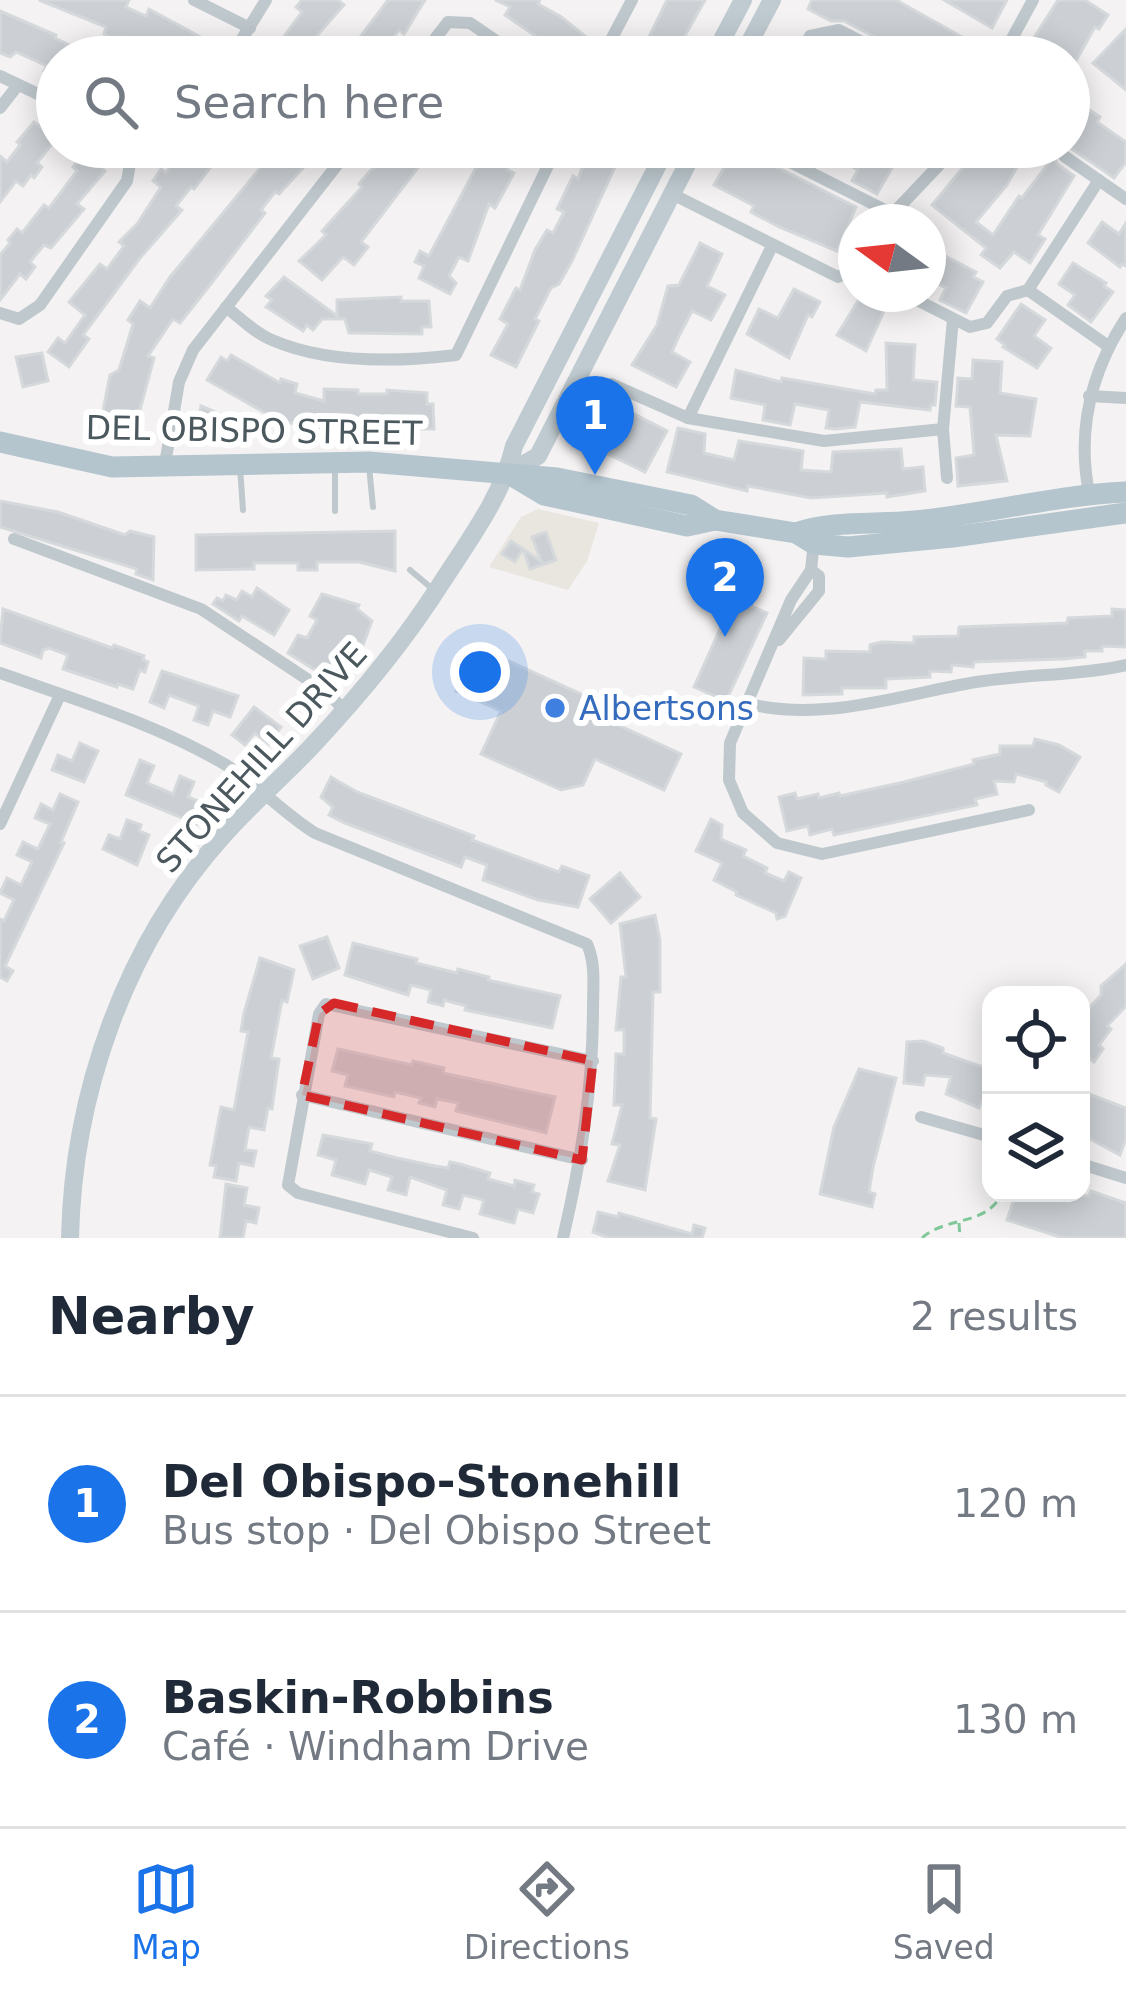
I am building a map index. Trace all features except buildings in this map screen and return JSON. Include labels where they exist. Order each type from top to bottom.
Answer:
[{"type":"main road","points":[[724,36],[743,0]]},
{"type":"main road","points":[[753,36],[772,0]]},
{"type":"main road","name":"STONEHILL DRIVE","points":[[70,1238],[86,1103],[120,1000],[183,886],[222,836],[401,646],[436,592],[508,473],[514,446],[656,168]]},
{"type":"main road","points":[[668,168],[672,194]]},
{"type":"main road","name":"STONEHILL DRIVE","points":[[508,473],[538,455],[685,168]]},
{"type":"main road","name":"DEL OBISPO STREET","points":[[0,442],[112,466],[369,462],[557,478],[691,506],[715,520],[881,546],[1126,512]]},
{"type":"main road","name":"DEL OBISPO STREET","points":[[808,534],[1088,493],[1126,492]]},
{"type":"street","points":[[194,0],[250,28]]},
{"type":"street","points":[[245,36],[266,0]]},
{"type":"street","points":[[613,36],[632,0]]},
{"type":"street","points":[[1014,36],[1034,0]]},
{"type":"street","points":[[437,36],[448,22],[470,23],[489,36]]},
{"type":"street","points":[[810,36],[839,30],[851,36]]},
{"type":"street","points":[[0,76],[36,93]]},
{"type":"street","points":[[0,109],[18,85]]},
{"type":"street","points":[[0,313],[19,319],[40,305],[127,182],[130,168]]},
{"type":"street","points":[[166,464],[179,382],[193,350],[335,168]]},
{"type":"street","points":[[226,307],[267,338],[304,351],[407,361],[456,355],[547,168]]},
{"type":"street","points":[[799,168],[864,204]]},
{"type":"street","points":[[901,204],[936,168]]},
{"type":"street","points":[[1082,168],[1126,199]]},
{"type":"street","points":[[939,312],[970,327],[987,323],[1007,296],[1028,290],[1099,180]]},
{"type":"street","points":[[672,194],[838,277]]},
{"type":"street","points":[[688,418],[772,246]]},
{"type":"street","points":[[1028,290],[1077,331],[1108,346]]},
{"type":"street","points":[[1097,515],[1088,493],[1084,426],[1089,396],[1108,346],[1126,318]]},
{"type":"street","points":[[947,478],[943,429],[952,319]]},
{"type":"street","points":[[611,384],[688,418],[824,441],[943,429]]},
{"type":"street","points":[[1089,396],[1126,398]]},
{"type":"street","points":[[808,534],[811,570],[819,576],[819,591],[774,645],[730,743],[729,780],[753,825],[792,849],[822,854],[1029,810]]},
{"type":"street","points":[[14,539],[201,609],[328,692],[344,710]]},
{"type":"street","points":[[745,704],[781,712],[813,712],[977,682],[1082,674],[1126,665]]},
{"type":"street","points":[[0,673],[187,743],[232,769],[315,833],[587,944],[593,965],[593,1061],[582,1160],[563,1238]]},
{"type":"street","points":[[0,824],[60,694]]},
{"type":"street","points":[[0,780],[17,786]]},
{"type":"street","points":[[473,1238],[298,1193],[288,1185],[319,1014],[326,1004],[334,1003],[593,1061]]},
{"type":"street","points":[[302,1095],[582,1160]]},
{"type":"street","points":[[921,1117],[982,1134]]},
{"type":"street","points":[[1090,1167],[1126,1178]]},
{"type":"lane","points":[[369,462],[374,507]]},
{"type":"lane","points":[[240,463],[242,509]]},
{"type":"lane","points":[[335,463],[335,511]]},
{"type":"lane","points":[[410,570],[436,592]]},
{"type":"path","points":[[922,1238],[940,1225],[984,1214],[998,1202]]},
{"type":"path","points":[[958,1220],[962,1237]]},
{"type":"highlighted area","points":[[334,1003],[593,1061],[582,1160],[302,1095],[319,1014]]},
{"type":"shaded area","points":[[538,509],[599,523],[587,561],[568,590],[489,567],[521,517]]},
{"type":"place","name":"Del Obispo-Stonehill","points":[[595,475]]},
{"type":"place","name":"Baskin-Robbins","points":[[725,637]]},
{"type":"place","name":"Albertsons","points":[[555,708]]}]
